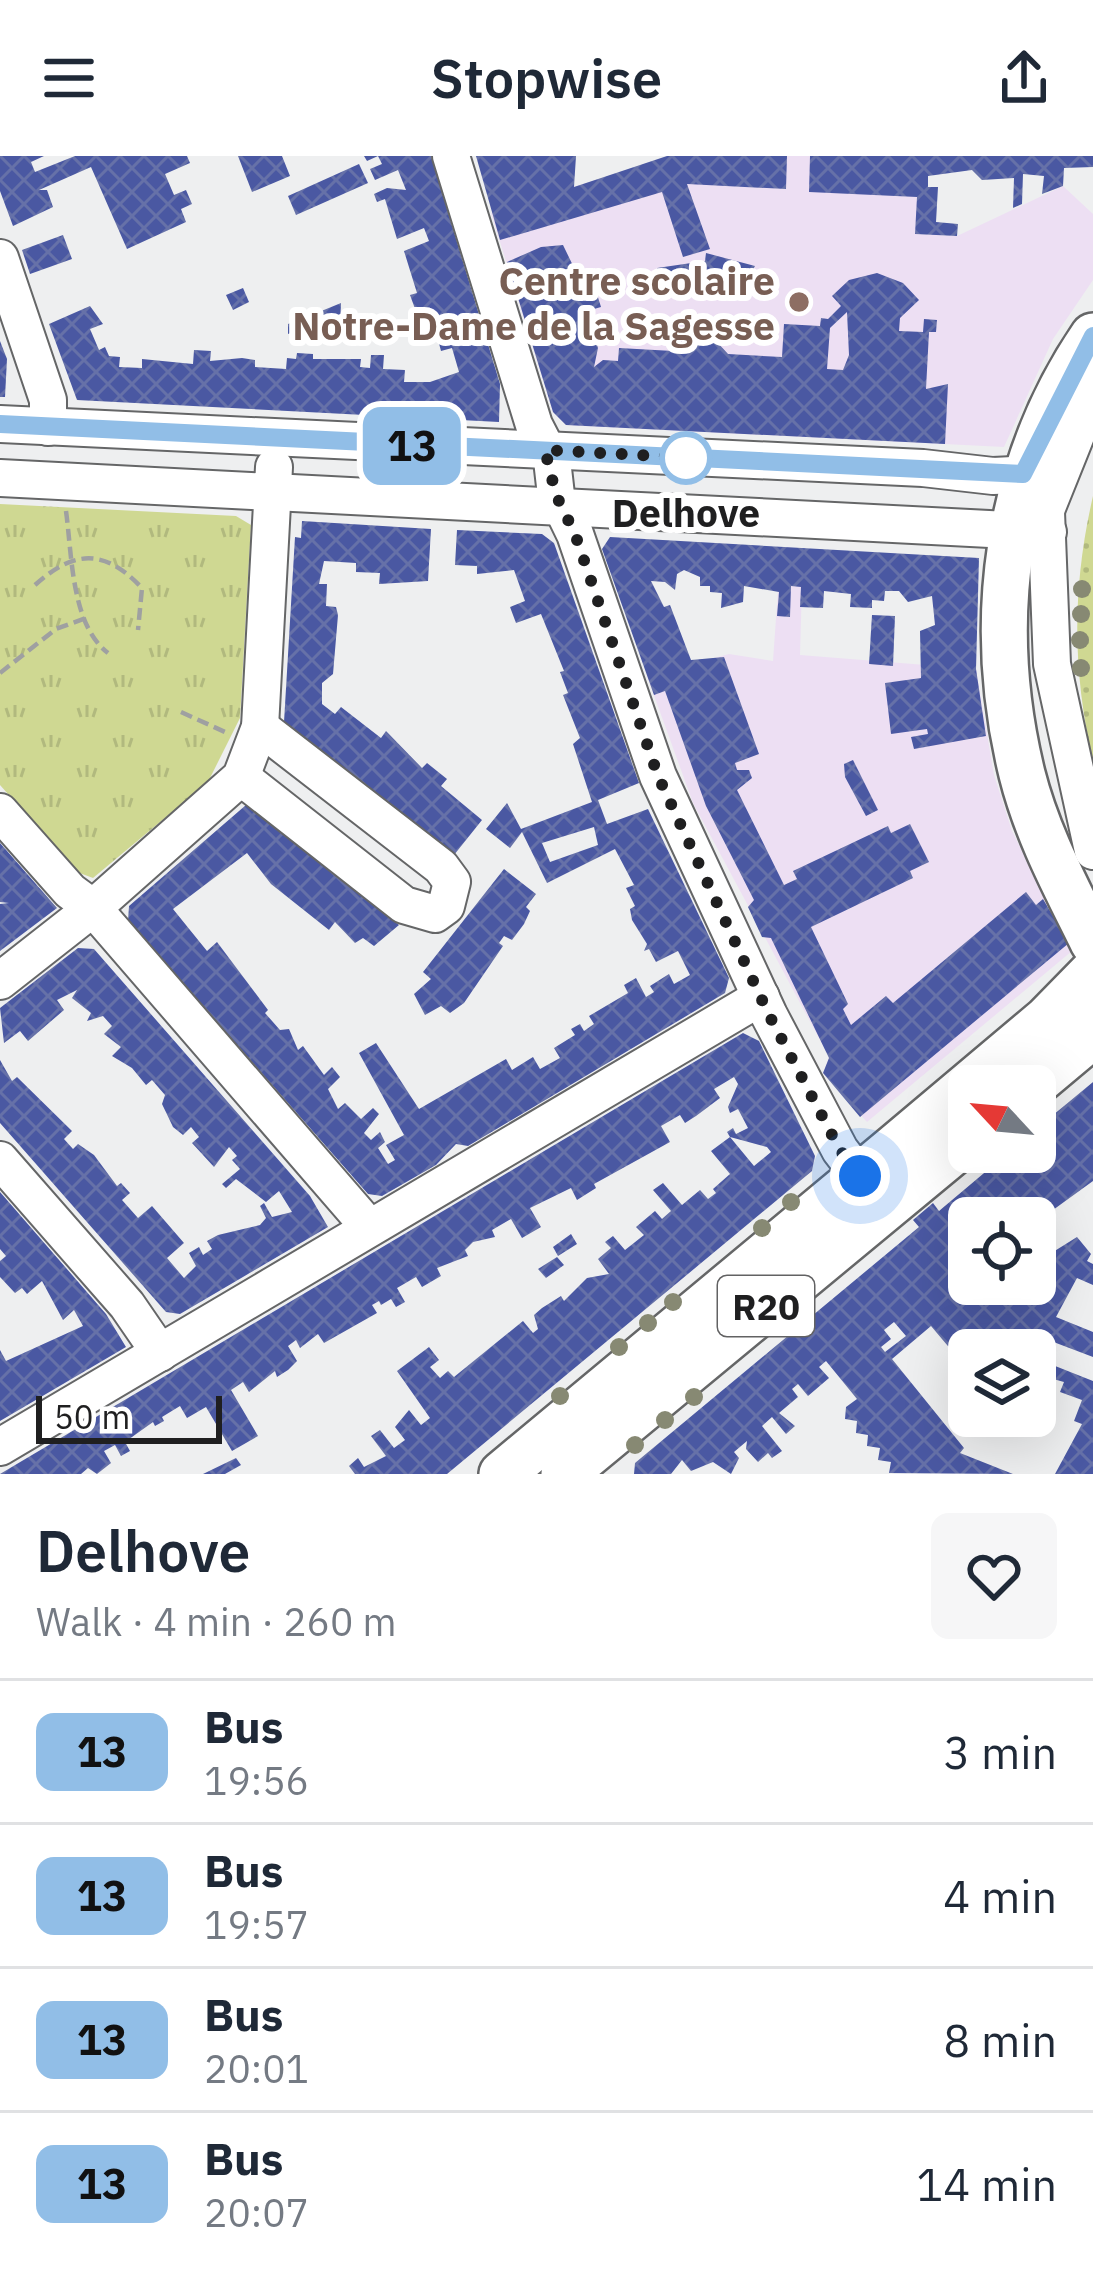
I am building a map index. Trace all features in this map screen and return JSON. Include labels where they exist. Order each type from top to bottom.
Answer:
[{"type":"main road","points":[[1093,336],[1049,419],[1006,630],[1018,752],[1052,858],[1093,942]]},
{"type":"main road","name":"R20","points":[[502,1474],[1047,1019],[1093,972]]},
{"type":"main road","points":[[1056,1066],[1093,1035]]},
{"type":"main road","name":"R20","points":[[582,1468],[948,1156]]},
{"type":"street","points":[[451,156],[563,508],[658,776],[761,997],[840,1150],[860,1176]]},
{"type":"street","points":[[0,258],[48,400],[47,427]]},
{"type":"street","points":[[1093,394],[1034,505],[1052,664],[1093,851]]},
{"type":"street","points":[[0,424],[923,468],[1034,505]]},
{"type":"street","points":[[0,981],[93,908],[241,777],[276,439]]},
{"type":"street","points":[[922,526],[934,521],[947,499],[938,476],[923,468]]},
{"type":"street","points":[[0,478],[922,526],[1034,505]]},
{"type":"street","points":[[241,777],[404,905],[434,914],[446,905],[452,882],[441,867],[247,732]]},
{"type":"street","points":[[0,812],[93,908],[369,1227]]},
{"type":"street","points":[[0,1447],[761,997]]},
{"type":"street","points":[[1028,1065],[1093,1010]]},
{"type":"street","points":[[536,1474],[948,1132]]},
{"type":"street","points":[[0,1160],[127,1305],[160,1353]]},
{"type":"path","points":[[66,512],[86,618],[95,643],[108,653]]},
{"type":"path","points":[[35,584],[73,559],[98,554],[124,568],[142,588],[138,630]]},
{"type":"path","points":[[0,673],[56,629],[86,618]]},
{"type":"path","points":[[181,712],[247,732]]},
{"type":"shaded area","name":"Centre scolaire Notre-Dame de la Sagesse","points":[[672,156],[920,156],[916,234],[957,236],[1063,186],[1093,214],[1093,280],[1053,339],[1004,447],[566,425],[553,412],[491,213]]},
{"type":"shaded area","points":[[781,547],[803,549],[800,655],[976,669],[994,775],[1012,831],[1072,951],[867,1122],[823,1073],[829,1057],[693,803],[647,676],[729,654],[773,661]]},
{"type":"green space","points":[[1093,496],[1093,761],[1081,694],[1077,628],[1081,563]]},
{"type":"green space","points":[[0,504],[236,516],[251,525],[240,718],[208,782],[93,878],[77,872],[0,785]]},
{"type":"building","points":[[0,156],[44,156],[31,162],[35,172],[75,156],[187,156],[190,163],[165,174],[174,195],[186,190],[192,204],[181,209],[186,222],[127,249],[91,167],[39,190],[47,190],[53,207],[13,226],[0,191]]},
{"type":"building","points":[[238,156],[282,156],[290,176],[252,192]]},
{"type":"building","points":[[378,156],[431,156],[500,384],[499,422],[77,400],[49,324],[90,306],[103,324],[90,329],[99,350],[105,347],[109,356],[120,357],[119,367],[142,368],[142,359],[193,364],[194,350],[211,351],[210,361],[242,358],[255,360],[255,367],[286,369],[287,358],[296,359],[297,353],[313,354],[313,359],[361,359],[360,367],[370,368],[371,355],[384,355],[383,369],[405,370],[404,382],[430,382],[459,372],[452,348],[441,351],[433,321],[428,322],[425,314],[418,317],[410,295],[417,293],[404,251],[429,241],[424,228],[397,239],[385,199],[377,202],[374,194],[387,188],[406,190],[398,170],[375,180],[370,169],[382,164]]},
{"type":"building","points":[[476,156],[576,156],[574,187],[667,156],[787,156],[786,189],[687,184],[710,249],[683,257],[662,192],[500,240]]},
{"type":"building","points":[[810,156],[1093,156],[1093,167],[1064,168],[1063,186],[1042,194],[1044,176],[1023,174],[1022,204],[1013,208],[1014,178],[982,180],[972,170],[928,176],[928,187],[938,187],[936,222],[958,224],[957,236],[915,234],[917,197],[809,192]]},
{"type":"building","points":[[359,164],[368,183],[296,215],[288,196]]},
{"type":"building","points":[[63,235],[72,259],[30,274],[22,250]]},
{"type":"building","points":[[563,245],[579,278],[579,299],[597,294],[601,307],[587,311],[598,348],[594,367],[603,360],[618,361],[619,348],[673,351],[697,338],[717,342],[728,354],[782,357],[784,324],[820,326],[821,318],[828,319],[841,306],[832,296],[849,280],[877,273],[903,283],[919,300],[900,318],[899,331],[923,332],[924,319],[937,320],[936,332],[929,332],[926,389],[948,384],[945,444],[566,425],[553,412],[507,262],[541,247]],"holes":[[[847,312],[849,355],[843,370],[827,369],[830,328]]]},
{"type":"building","points":[[706,253],[755,266],[743,288],[704,276],[664,282],[657,268],[705,261]]},
{"type":"building","points":[[243,288],[249,302],[233,310],[226,295]]},
{"type":"building","points":[[341,303],[340,326],[319,312]]},
{"type":"building","points":[[315,313],[315,323],[288,334],[288,324]]},
{"type":"building","points":[[0,341],[7,359],[5,397],[0,397]]},
{"type":"building","points":[[302,521],[431,529],[428,581],[379,584],[380,573],[356,572],[356,563],[324,561],[319,584],[327,584],[326,606],[336,607],[338,615],[333,674],[322,683],[322,704],[335,714],[341,707],[381,738],[386,731],[422,768],[427,763],[447,779],[441,786],[482,820],[454,855],[284,722],[295,537],[301,538]]},
{"type":"building","points":[[457,530],[542,534],[554,543],[639,783],[598,800],[607,824],[648,809],[729,978],[725,993],[468,1146],[456,1144],[436,1165],[382,1196],[368,1194],[128,921],[129,906],[246,805],[399,925],[374,946],[363,938],[355,943],[335,922],[329,930],[271,884],[247,853],[173,909],[207,951],[217,942],[268,1010],[265,1013],[280,1030],[289,1029],[298,1050],[303,1046],[324,1075],[332,1067],[340,1077],[328,1089],[338,1109],[345,1103],[361,1119],[373,1108],[379,1114],[364,1133],[371,1140],[380,1132],[385,1142],[378,1148],[388,1164],[395,1160],[386,1145],[404,1135],[359,1053],[376,1043],[419,1109],[506,1059],[512,1070],[533,1057],[540,1069],[560,1058],[554,1048],[575,1035],[571,1029],[580,1024],[584,1031],[594,1024],[589,1016],[628,993],[624,985],[636,978],[646,997],[654,992],[650,986],[669,974],[674,984],[690,975],[678,951],[656,962],[649,949],[644,951],[647,944],[632,920],[630,909],[635,906],[626,888],[634,885],[615,849],[547,883],[522,832],[510,848],[486,829],[507,803],[521,829],[592,802],[573,744],[580,738],[563,695],[568,693],[560,672],[564,671],[541,614],[516,623],[510,607],[525,601],[514,570],[477,574],[477,566],[455,565]],"holes":[[[594,827],[598,845],[550,862],[542,843]]]},
{"type":"building","points":[[610,537],[979,558],[976,669],[986,736],[914,749],[911,737],[928,734],[927,729],[891,734],[885,683],[921,678],[920,631],[935,625],[932,596],[908,602],[899,591],[885,591],[884,601],[872,600],[872,608],[850,607],[851,594],[824,591],[823,608],[800,607],[801,587],[791,586],[790,617],[777,616],[779,592],[744,586],[743,602],[721,608],[722,593],[700,586],[700,577],[684,570],[677,574],[675,590],[665,582],[651,581],[664,607],[670,605],[691,660],[724,657],[759,754],[735,763],[737,770],[749,770],[752,778],[737,790],[784,885],[797,879],[793,871],[888,826],[891,833],[910,824],[929,862],[910,871],[913,878],[811,927],[848,1004],[843,1009],[851,1025],[886,996],[893,1003],[1026,892],[1036,905],[1043,899],[1069,943],[860,1117],[823,1073],[829,1058],[771,938],[762,937],[748,907],[754,900],[706,806],[665,691],[654,695],[602,549]]},
{"type":"building","points":[[872,615],[895,616],[893,666],[869,664]]},
{"type":"building","points":[[853,760],[878,810],[866,816],[845,777],[844,764]]},
{"type":"building","points":[[0,843],[57,908],[0,951],[0,904],[9,903],[0,902]]},
{"type":"building","points":[[504,869],[536,894],[526,907],[530,911],[524,924],[512,940],[504,936],[499,943],[503,946],[464,1003],[450,1013],[441,1006],[425,1015],[414,994],[431,979],[423,972]]},
{"type":"building","points":[[78,948],[94,949],[310,1196],[328,1227],[180,1314],[166,1312],[0,1123],[0,1060],[12,1081],[17,1077],[72,1131],[64,1139],[73,1149],[78,1144],[94,1155],[117,1186],[121,1183],[130,1193],[122,1200],[138,1218],[152,1206],[184,1243],[167,1258],[184,1278],[196,1266],[189,1253],[199,1247],[203,1255],[212,1249],[207,1241],[218,1235],[260,1225],[266,1218],[260,1206],[264,1203],[272,1217],[292,1212],[279,1191],[266,1202],[236,1179],[226,1188],[222,1184],[240,1169],[232,1160],[237,1156],[229,1147],[214,1167],[192,1143],[199,1137],[191,1127],[183,1135],[173,1127],[162,1104],[165,1095],[152,1080],[146,1085],[132,1068],[112,1056],[121,1047],[104,1034],[112,1026],[103,1016],[87,1021],[91,1013],[72,998],[77,990],[57,1000],[64,1010],[28,1041],[20,1031],[4,1043],[0,1008]]},
{"type":"building","points":[[743,1033],[759,1041],[815,1156],[812,1171],[447,1474],[355,1474],[349,1466],[358,1458],[364,1467],[386,1456],[371,1436],[380,1430],[394,1448],[405,1440],[395,1427],[409,1410],[421,1425],[430,1418],[397,1371],[429,1347],[439,1360],[430,1367],[440,1378],[448,1371],[454,1377],[523,1321],[533,1333],[538,1329],[534,1315],[542,1308],[561,1296],[564,1301],[587,1278],[609,1274],[598,1259],[611,1248],[605,1242],[613,1236],[625,1250],[644,1235],[636,1227],[655,1211],[662,1219],[671,1211],[653,1190],[663,1183],[682,1205],[700,1190],[708,1199],[716,1193],[713,1189],[730,1174],[711,1151],[730,1137],[727,1132],[733,1128],[736,1134],[748,1128],[738,1109],[730,1113],[728,1107],[738,1084],[734,1077],[714,1089],[720,1098],[696,1116],[685,1123],[680,1115],[661,1126],[670,1142],[594,1184],[596,1188],[577,1200],[571,1188],[530,1208],[541,1227],[522,1238],[511,1219],[492,1230],[495,1237],[473,1242],[465,1250],[468,1256],[437,1268],[441,1276],[422,1287],[416,1277],[397,1288],[405,1302],[396,1307],[391,1299],[381,1305],[379,1301],[372,1305],[377,1313],[324,1343],[318,1334],[300,1348],[296,1340],[288,1346],[297,1361],[288,1370],[277,1377],[275,1371],[249,1392],[243,1382],[231,1390],[258,1436],[232,1451],[206,1407],[187,1418],[180,1406],[162,1417],[164,1421],[155,1426],[153,1422],[125,1442],[130,1451],[121,1456],[115,1445],[104,1451],[111,1463],[97,1474],[88,1468],[81,1474],[0,1474]],"holes":[[[730,1137],[771,1152],[754,1166]]]},
{"type":"building","points":[[1093,1082],[1093,1181],[1056,1208],[1056,1197],[956,1197],[984,1173],[1056,1173],[1056,1113]]},
{"type":"building","points":[[0,1192],[106,1314],[126,1347],[0,1421],[0,1350],[6,1361],[83,1326],[74,1310],[63,1320],[42,1281],[27,1294],[22,1288],[15,1293],[0,1277],[0,1261],[6,1256],[0,1249]]},
{"type":"building","points":[[933,1203],[939,1211],[948,1203],[948,1305],[1056,1305],[1056,1250],[1077,1237],[1091,1254],[1087,1261],[1093,1264],[1093,1285],[1077,1278],[1056,1317],[1093,1332],[1093,1357],[1056,1343],[1056,1329],[948,1329],[948,1346],[931,1326],[892,1359],[948,1428],[948,1437],[955,1437],[964,1448],[960,1453],[1013,1474],[889,1473],[891,1462],[878,1460],[880,1448],[867,1446],[868,1435],[856,1433],[857,1421],[845,1419],[846,1407],[857,1399],[826,1361],[819,1367],[829,1378],[808,1396],[798,1384],[792,1389],[798,1397],[779,1413],[795,1426],[786,1434],[772,1417],[762,1426],[782,1451],[772,1458],[768,1453],[758,1462],[746,1449],[747,1441],[734,1452],[739,1458],[731,1474],[713,1462],[691,1471],[682,1460],[671,1474],[634,1474],[635,1463],[919,1227],[913,1220]],"holes":[[[894,1322],[906,1336],[885,1352],[881,1347],[891,1339],[884,1330]]]},
{"type":"building","points":[[571,1234],[577,1244],[558,1256],[553,1247]]},
{"type":"building","points":[[557,1257],[564,1265],[546,1278],[538,1269]]},
{"type":"building","points":[[1056,1366],[1093,1381],[1093,1474],[1055,1474],[1082,1424],[1074,1421],[1082,1400],[1060,1392],[1064,1382],[1056,1380]]},
{"type":"building","points":[[236,1458],[241,1465],[225,1474],[203,1474]]},
{"type":"bus line","name":"13","points":[[0,424],[1023,474],[1093,336]]},
{"type":"place","name":"Centre scolaire Notre-Dame de la Sagesse","points":[[799,302]]},
{"type":"place","name":"Delhove","points":[[686,458]]},
{"type":"route","points":[[686,458],[697,458],[545,450],[552,460],[556,495],[575,534],[658,776],[769,1015],[840,1150],[860,1176]]}]
